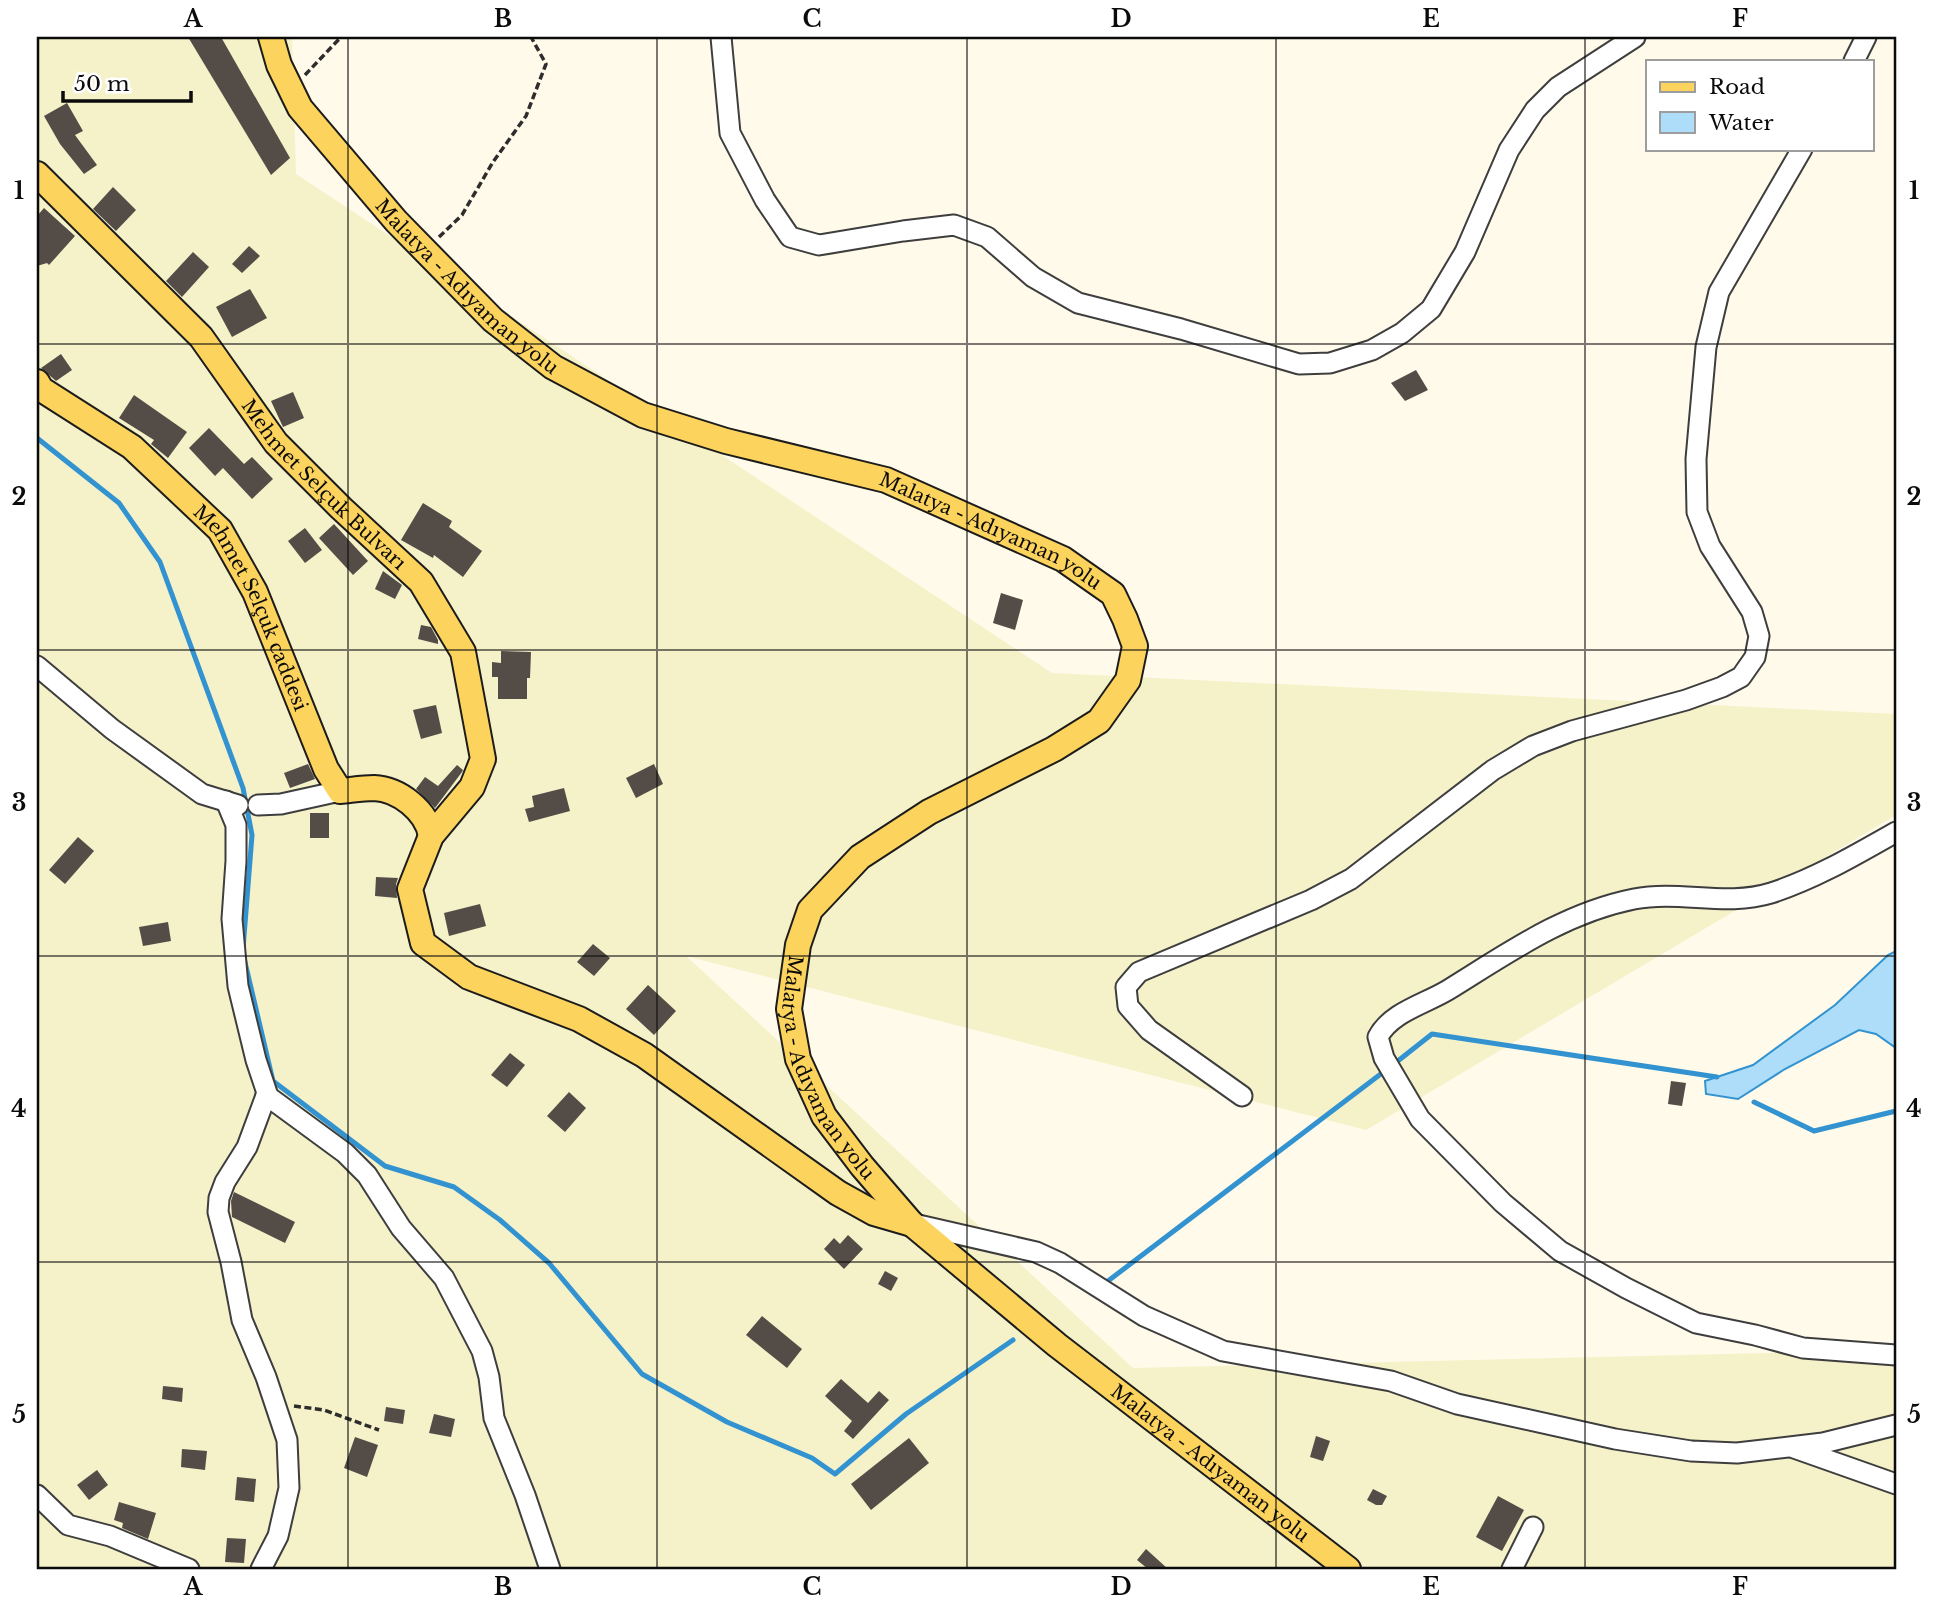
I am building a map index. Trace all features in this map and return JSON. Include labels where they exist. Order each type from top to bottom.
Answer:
[{"type":"main road","name":"Malatya - Adıyaman yolu","points":[[271,37],[279,65],[300,108],[396,221],[493,320],[553,368],[643,415],[726,441],[886,481],[1063,559],[1112,594],[1135,646],[1128,680],[1099,721],[1054,749],[929,812],[860,857],[810,910],[798,945],[789,1009],[798,1059],[824,1115],[862,1166],[912,1224],[1057,1345],[1348,1569]]},
{"type":"main road","name":"Mehmet Selçuk Bulvarı","points":[[37,174],[201,337],[276,443],[421,582],[463,652],[483,759],[472,787],[431,836],[410,890],[423,943],[469,977],[579,1019],[644,1055],[838,1193],[874,1213],[912,1224]]},
{"type":"main road","name":"Mehmet Selçuk caddesi","points":[[37,382],[41,389],[132,447],[220,530],[255,592],[326,769],[340,791]]},
{"type":"main road","points":[[340,791],[377,788],[410,801],[429,825],[431,836]]},
{"type":"street","points":[[721,37],[730,133],[765,200],[790,237],[819,245],[954,225],[987,237],[1033,277],[1078,303],[1181,329],[1299,364],[1330,363],[1372,350],[1402,333],[1431,309],[1465,252],[1510,150],[1535,110],[1558,87],[1635,37]]},
{"type":"street","points":[[1854,60],[1866,37]]},
{"type":"street","points":[[1242,1096],[1149,1030],[1128,1006],[1126,987],[1139,972],[1311,900],[1351,879],[1493,769],[1533,747],[1572,731],[1686,700],[1723,687],[1741,677],[1755,657],[1759,636],[1752,612],[1710,546],[1697,512],[1696,459],[1706,347],[1718,292],[1801,150]]},
{"type":"street","points":[[37,666],[112,729],[202,794],[241,804],[281,804],[340,791]]},
{"type":"street","points":[[241,804],[236,825],[232,919],[238,986],[266,1095],[247,1147],[225,1182],[219,1198],[218,1212],[243,1320],[286,1440],[289,1488],[278,1536],[261,1569]]},
{"type":"street","points":[[1896,832],[1800,881],[1770,893],[1732,900],[1669,895],[1634,899],[1580,914],[1541,933],[1385,1025],[1378,1037],[1394,1078],[1420,1119],[1503,1203],[1560,1251],[1696,1324],[1755,1335],[1803,1348],[1896,1355]]},
{"type":"street","points":[[266,1095],[345,1153],[367,1175],[401,1228],[444,1278],[482,1351],[489,1377],[494,1418],[525,1494],[550,1569]]},
{"type":"street","points":[[912,1224],[1036,1252],[1060,1263],[1144,1316],[1223,1351],[1391,1381],[1457,1404],[1615,1439],[1703,1452],[1737,1453],[1823,1443],[1896,1425]]},
{"type":"street","points":[[1790,1447],[1896,1484]]},
{"type":"street","points":[[37,1495],[68,1525],[110,1536],[189,1569]]},
{"type":"street","points":[[1511,1569],[1533,1527]]},
{"type":"path","points":[[291,90],[341,37]]},
{"type":"path","points":[[425,250],[462,215],[493,162],[526,116],[546,64],[531,37]]},
{"type":"path","points":[[274,1403],[324,1410],[379,1430]]},
{"type":"shaded area","points":[[37,37],[292,37],[296,174],[1052,673],[1896,714],[1896,815],[1366,1130],[686,956],[1133,1368],[1896,1350],[1896,1569],[37,1569]]},
{"type":"water","points":[[1896,951],[1896,1048],[1876,1034],[1859,1030],[1785,1069],[1738,1099],[1706,1094],[1705,1081],[1753,1065],[1835,1005],[1888,955]]},
{"type":"building","points":[[188,37],[221,37],[290,158],[271,175]]},
{"type":"building","points":[[67,103],[83,131],[75,135],[97,165],[84,174],[60,144],[44,116]]},
{"type":"building","points":[[113,187],[136,210],[116,231],[93,209]]},
{"type":"building","points":[[44,208],[75,236],[49,265],[47,263],[37,266],[37,216]]},
{"type":"building","points":[[249,246],[260,256],[242,273],[232,264]]},
{"type":"building","points":[[193,252],[209,267],[182,297],[166,281]]},
{"type":"building","points":[[250,289],[267,318],[232,337],[216,307]]},
{"type":"building","points":[[61,354],[72,370],[56,381],[41,368]]},
{"type":"building","points":[[1416,370],[1428,390],[1405,401],[1391,383]]},
{"type":"building","points":[[293,392],[304,418],[283,427],[271,401]]},
{"type":"building","points":[[134,395],[187,432],[168,458],[151,444],[154,440],[119,418]]},
{"type":"building","points":[[209,428],[244,464],[252,457],[273,479],[252,499],[223,468],[215,476],[189,448]]},
{"type":"building","points":[[423,503],[452,521],[449,527],[482,551],[463,577],[434,555],[433,558],[401,540]]},
{"type":"building","points":[[334,524],[368,561],[353,575],[319,538]]},
{"type":"building","points":[[305,528],[322,550],[305,563],[288,541]]},
{"type":"building","points":[[383,571],[402,585],[395,599],[375,589]]},
{"type":"building","points":[[1001,593],[1023,600],[1015,630],[993,623]]},
{"type":"building","points":[[421,625],[431,627],[438,644],[418,639]]},
{"type":"building","points":[[501,651],[531,652],[527,699],[498,699],[498,677],[492,677],[492,662],[501,663]]},
{"type":"building","points":[[436,705],[442,733],[421,739],[413,710]]},
{"type":"building","points":[[308,764],[315,779],[290,788],[284,773]]},
{"type":"building","points":[[654,764],[663,784],[636,798],[626,778]]},
{"type":"building","points":[[457,765],[462,772],[435,808],[416,789],[425,777],[438,786]]},
{"type":"building","points":[[564,788],[570,811],[529,822],[525,809],[534,807],[532,796]]},
{"type":"building","points":[[310,813],[329,813],[329,838],[310,838]]},
{"type":"building","points":[[78,837],[94,851],[65,884],[49,870]]},
{"type":"building","points":[[376,877],[398,878],[397,898],[375,896]]},
{"type":"building","points":[[480,904],[486,926],[449,936],[444,913]]},
{"type":"building","points":[[168,922],[171,941],[143,946],[139,927]]},
{"type":"building","points":[[593,944],[610,958],[594,976],[577,962]]},
{"type":"building","points":[[648,985],[676,1011],[654,1035],[626,1009]]},
{"type":"building","points":[[510,1053],[525,1065],[507,1087],[491,1075]]},
{"type":"building","points":[[1671,1081],[1686,1083],[1682,1106],[1668,1104]]},
{"type":"building","points":[[569,1092],[586,1108],[565,1132],[547,1116]]},
{"type":"building","points":[[234,1192],[295,1222],[285,1243],[232,1217],[231,1201]]},
{"type":"building","points":[[848,1235],[863,1249],[844,1269],[824,1249],[834,1238],[840,1244]]},
{"type":"building","points":[[885,1271],[898,1278],[891,1291],[878,1284]]},
{"type":"building","points":[[762,1316],[802,1349],[787,1368],[746,1335]]},
{"type":"building","points":[[841,1379],[868,1403],[879,1391],[889,1400],[853,1439],[844,1431],[852,1421],[825,1396]]},
{"type":"building","points":[[163,1386],[183,1388],[182,1402],[162,1399]]},
{"type":"building","points":[[386,1407],[405,1410],[403,1424],[384,1421]]},
{"type":"building","points":[[434,1414],[455,1419],[451,1437],[429,1433]]},
{"type":"building","points":[[1316,1436],[1330,1441],[1323,1461],[1310,1457]]},
{"type":"building","points":[[355,1437],[378,1445],[367,1477],[344,1468]]},
{"type":"building","points":[[909,1438],[929,1463],[871,1510],[851,1484]]},
{"type":"building","points":[[182,1449],[207,1451],[205,1470],[181,1467]]},
{"type":"building","points":[[97,1470],[108,1485],[89,1500],[77,1485]]},
{"type":"building","points":[[237,1477],[256,1479],[254,1502],[235,1500]]},
{"type":"building","points":[[1373,1489],[1387,1496],[1382,1505],[1367,1500]]},
{"type":"building","points":[[1498,1496],[1524,1510],[1502,1551],[1476,1537]]},
{"type":"building","points":[[119,1502],[156,1513],[148,1539],[122,1528],[123,1523],[114,1520]]},
{"type":"building","points":[[227,1538],[246,1539],[244,1563],[225,1562]]},
{"type":"building","points":[[1146,1549],[1168,1569],[1148,1569],[1137,1560]]},
{"type":"waterway","points":[[37,438],[119,503],[160,562],[243,788],[252,835],[243,949]]},
{"type":"waterway","points":[[244,958],[273,1081],[385,1166],[454,1187],[500,1220],[549,1263],[642,1374],[727,1422],[812,1458],[835,1474],[906,1414],[1013,1340]]},
{"type":"waterway","points":[[1394,1064],[1432,1034],[1717,1077]]},
{"type":"waterway","points":[[1104,1284],[1386,1070]]},
{"type":"waterway","points":[[1754,1102],[1814,1131],[1896,1111]]}]
